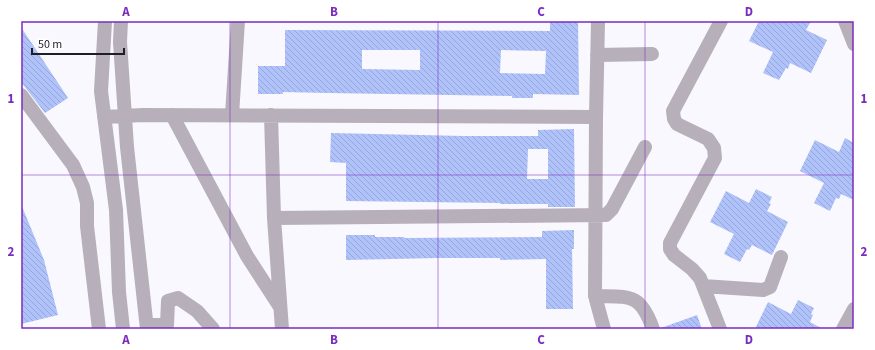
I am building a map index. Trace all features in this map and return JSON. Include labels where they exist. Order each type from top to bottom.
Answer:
[{"type":"street","points":[[104,21],[101,91],[116,210],[119,292],[123,329]]},
{"type":"street","points":[[121,21],[120,42],[125,115],[147,327],[168,327],[168,301],[178,298],[197,311],[213,329]]},
{"type":"street","points":[[232,115],[238,21]]},
{"type":"street","points":[[598,21],[595,296],[604,329]]},
{"type":"street","points":[[720,329],[700,278],[692,269],[674,255],[670,249],[670,243],[716,158],[714,148],[708,139],[676,124],[673,111],[721,21]]},
{"type":"street","points":[[845,21],[854,44]]},
{"type":"street","points":[[597,55],[652,54]]},
{"type":"street","points":[[21,94],[73,165],[83,187],[99,329]]},
{"type":"street","points":[[172,115],[247,256],[280,307]]},
{"type":"street","points":[[104,116],[271,115],[596,117]]},
{"type":"street","points":[[271,115],[274,218],[282,329]]},
{"type":"street","points":[[274,218],[606,215],[612,209],[645,147]]},
{"type":"street","points":[[703,286],[763,290],[770,287],[781,256]]},
{"type":"street","points":[[595,296],[629,298],[641,304],[648,315],[653,329]]},
{"type":"street","points":[[844,329],[854,309]]},
{"type":"building","points":[[550,21],[578,21],[579,95],[533,94],[533,98],[512,98],[512,96],[283,92],[283,94],[258,94],[258,66],[285,66],[285,30],[550,31]],"holes":[[[362,50],[420,50],[420,70],[362,69]],[[501,50],[546,51],[545,74],[500,73]]]},
{"type":"building","points":[[759,21],[811,21],[806,30],[827,40],[811,73],[790,63],[788,69],[786,68],[779,80],[763,73],[773,52],[749,41]]},
{"type":"building","points":[[21,27],[68,98],[45,113],[21,82]]},
{"type":"building","points":[[574,129],[575,207],[548,207],[548,204],[346,201],[346,163],[330,162],[331,133],[538,136],[538,130]],"holes":[[[528,149],[548,149],[548,179],[527,179]]]},
{"type":"building","points":[[845,138],[854,143],[854,200],[841,194],[839,199],[836,198],[830,211],[814,203],[824,183],[800,171],[815,140],[839,152]]},
{"type":"building","points":[[756,189],[772,197],[769,203],[771,204],[767,211],[788,222],[772,255],[752,245],[749,250],[747,249],[740,262],[724,254],[734,234],[710,222],[726,191],[749,203]]},
{"type":"building","points":[[21,204],[44,260],[58,315],[21,324]]},
{"type":"building","points":[[574,230],[574,249],[572,249],[573,309],[546,309],[546,259],[500,260],[500,258],[438,258],[346,260],[346,235],[375,235],[375,237],[405,238],[542,237],[542,231]]},
{"type":"building","points":[[798,300],[814,308],[811,314],[813,315],[810,322],[823,329],[755,329],[768,302],[791,314]]},
{"type":"building","points":[[697,315],[702,329],[661,328]]}]
